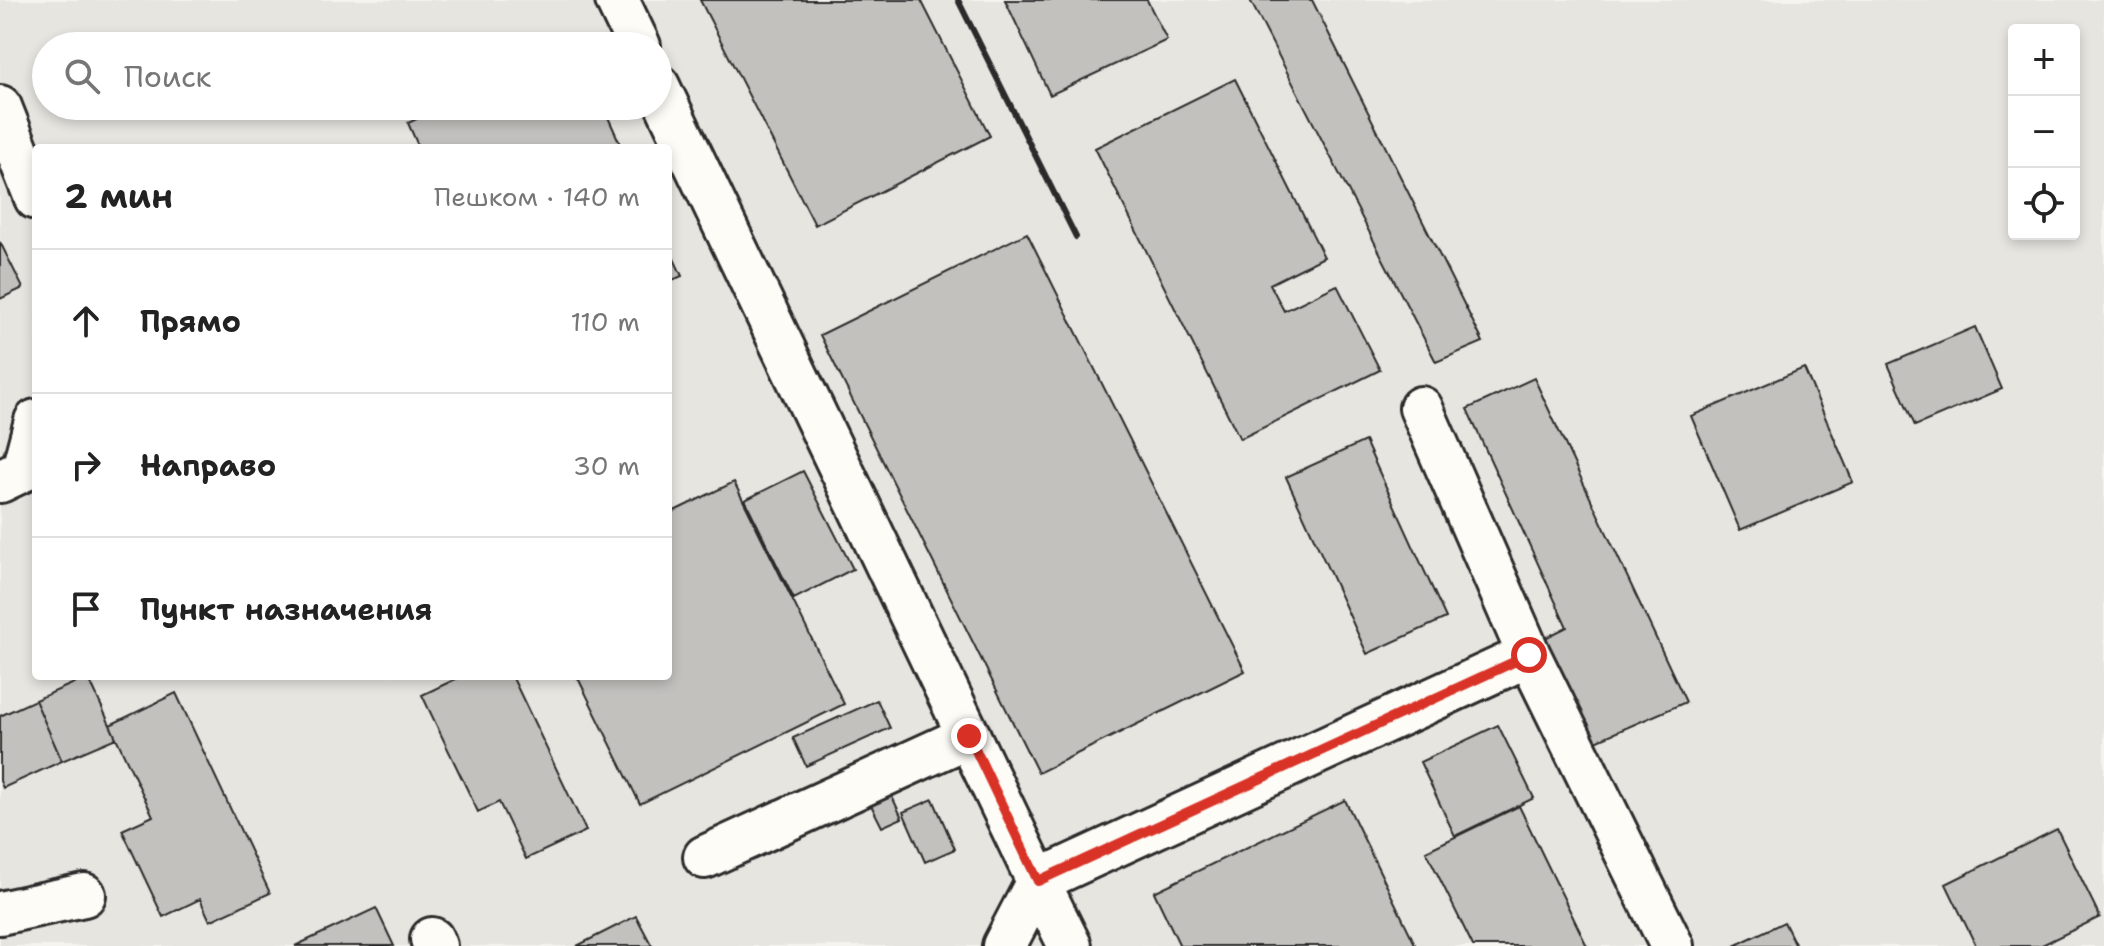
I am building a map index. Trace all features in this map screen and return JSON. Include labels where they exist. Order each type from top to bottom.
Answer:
[{"type":"lane","points":[[617,0],[632,32]]},
{"type":"lane","points":[[0,107],[32,188]]},
{"type":"lane","points":[[672,115],[1070,946]]},
{"type":"lane","points":[[1421,408],[1529,655],[1672,946]]},
{"type":"lane","points":[[0,481],[23,470],[32,436]]},
{"type":"lane","points":[[1004,946],[1038,881],[1529,655]]},
{"type":"lane","points":[[705,857],[969,736]]},
{"type":"lane","points":[[0,913],[84,895]]},
{"type":"shaded area","points":[[0,0],[2104,0],[2104,946],[0,946]]},
{"type":"building","points":[[700,0],[921,0],[990,136],[815,225]]},
{"type":"building","points":[[1005,0],[1147,0],[1167,40],[1050,95]]},
{"type":"building","points":[[1250,0],[1312,0],[1483,342],[1436,362]]},
{"type":"building","points":[[1235,79],[1324,257],[1270,284],[1284,311],[1337,285],[1380,370],[1240,439],[1095,148]]},
{"type":"building","points":[[414,120],[609,120],[620,144],[417,144],[408,123]]},
{"type":"building","points":[[1027,233],[1245,671],[1038,773],[820,335]]},
{"type":"building","points":[[0,242],[23,288],[0,299]]},
{"type":"building","points":[[672,255],[682,276],[672,280]]},
{"type":"building","points":[[1975,327],[2002,389],[1915,426],[1888,364]]},
{"type":"building","points":[[1804,368],[1853,482],[1740,530],[1691,416]]},
{"type":"building","points":[[1534,378],[1686,702],[1596,741],[1545,638],[1567,627],[1467,409]]},
{"type":"building","points":[[1365,441],[1446,618],[1367,654],[1286,477]]},
{"type":"building","points":[[803,471],[853,569],[794,599],[745,500]]},
{"type":"building","points":[[734,482],[844,704],[640,804],[579,680],[672,680],[672,512]]},
{"type":"building","points":[[81,680],[89,680],[116,738],[62,761],[35,700]]},
{"type":"building","points":[[454,680],[514,680],[586,831],[526,859],[499,802],[478,812],[422,695]]},
{"type":"building","points":[[176,693],[270,893],[210,921],[200,899],[163,917],[122,830],[153,816],[110,725]]},
{"type":"building","points":[[35,700],[62,761],[3,788],[0,781],[0,716]]},
{"type":"building","points":[[877,700],[890,728],[806,766],[793,738]]},
{"type":"building","points":[[1498,725],[1534,798],[1455,836],[1420,762]]},
{"type":"building","points":[[889,790],[902,818],[882,827],[868,799]]},
{"type":"building","points":[[933,799],[955,849],[925,862],[903,812]]},
{"type":"building","points":[[1345,800],[1416,946],[1180,946],[1154,892]]},
{"type":"building","points":[[1519,806],[1587,946],[1473,946],[1426,851]]},
{"type":"building","points":[[2057,829],[2100,917],[2040,946],[1976,946],[1946,884]]},
{"type":"building","points":[[376,908],[394,946],[295,946]]},
{"type":"building","points":[[636,916],[652,946],[577,946]]},
{"type":"building","points":[[1784,922],[1796,946],[1734,946]]},
{"type":"railway","points":[[958,0],[1076,237]]},
{"type":"route","points":[[969,736],[1038,881],[1529,655]]}]
